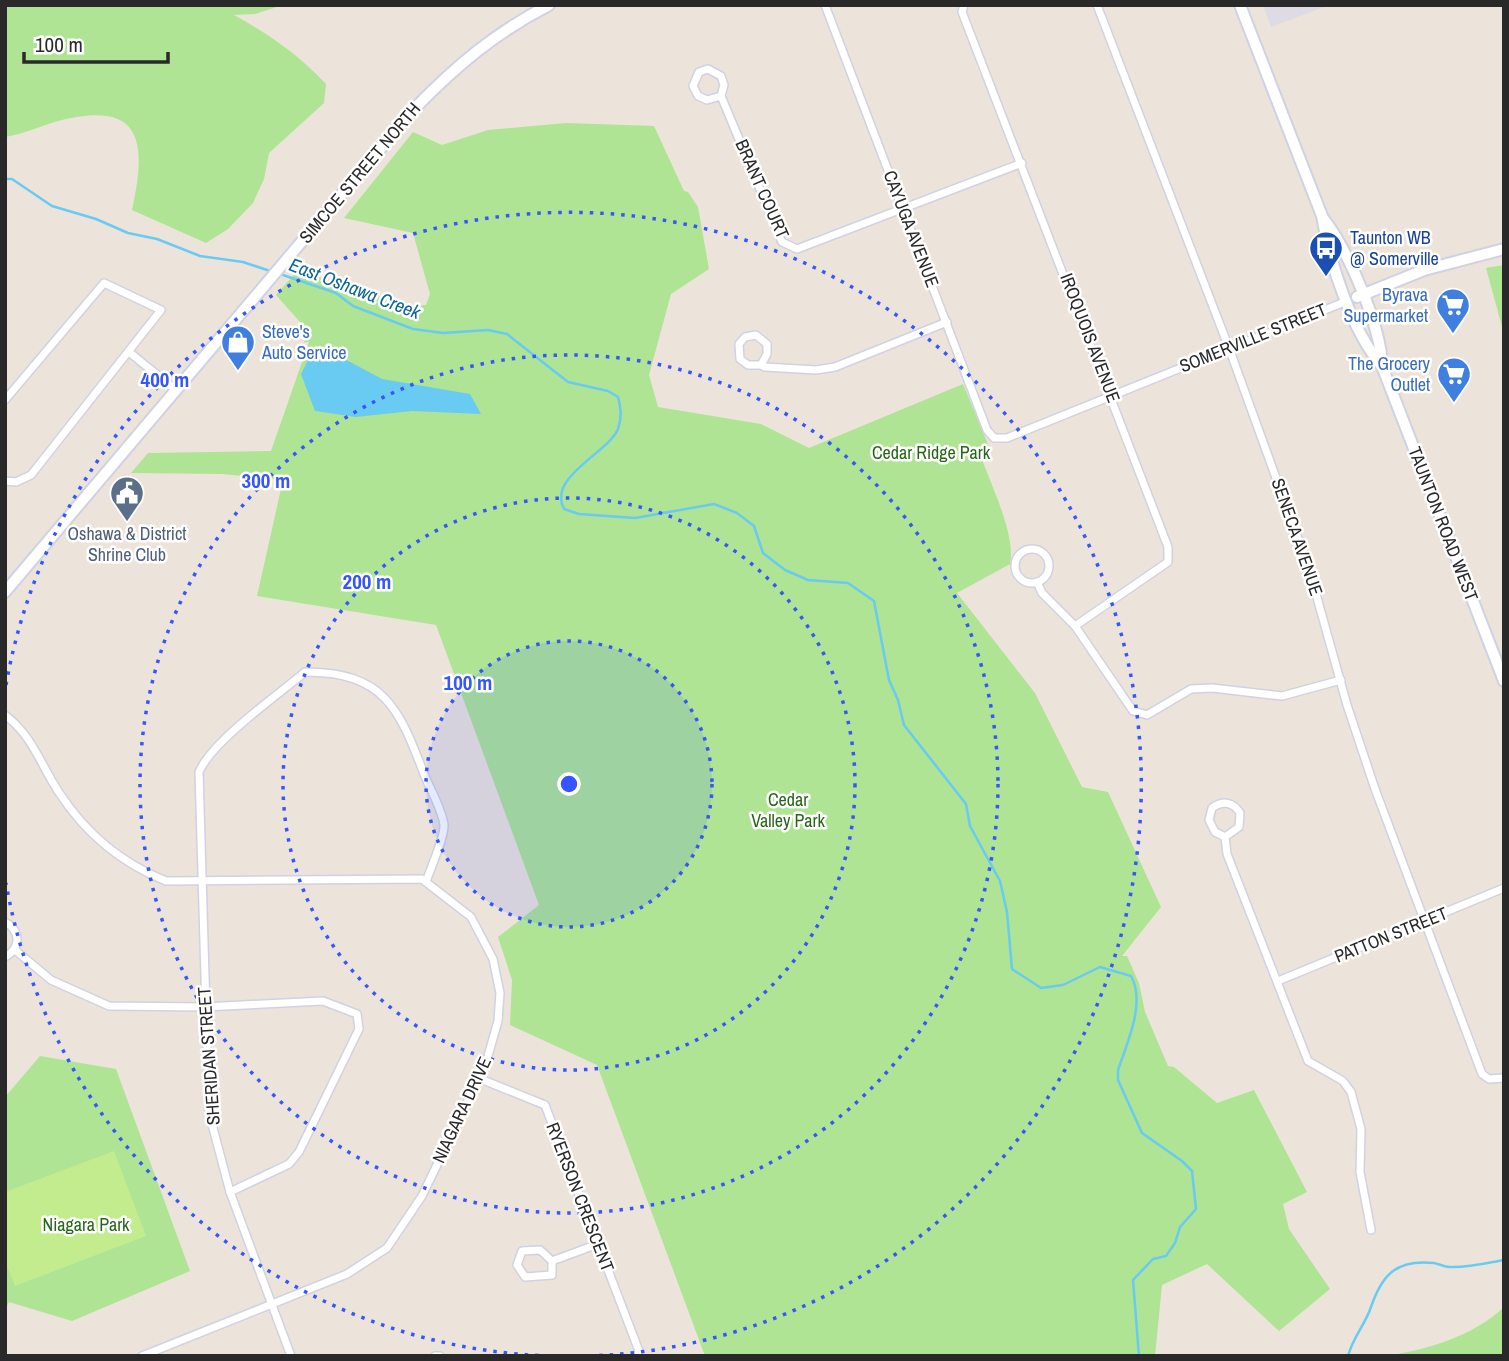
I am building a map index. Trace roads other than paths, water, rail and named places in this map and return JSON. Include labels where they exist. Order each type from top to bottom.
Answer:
[{"type":"main road","name":"SIMCOE STREET NORTH","points":[[5,592],[414,109],[447,75],[506,27],[550,5]]},
{"type":"main road","name":"TAUNTON ROAD WEST","points":[[1240,5],[1322,216],[1327,248],[1367,348],[1382,366]]},
{"type":"main road","name":"TAUNTON ROAD WEST","points":[[1322,216],[1340,240],[1362,295],[1381,346],[1382,366],[1504,681]]},
{"type":"main road","name":"SOMERVILLE STREET","points":[[1348,300],[1424,270],[1504,249]]},
{"type":"street","name":"CAYUGA AVENUE","points":[[825,5],[988,432],[994,438],[1007,438]]},
{"type":"street","name":"SENECA AVENUE","points":[[1097,5],[1229,348],[1309,569],[1340,680],[1375,789],[1482,1074],[1489,1079],[1504,1078]]},
{"type":"street","name":"IROQUOIS AVENUE","points":[[963,8],[1111,395],[1169,555],[1168,562],[1075,626]]},
{"type":"street","name":"BRANT COURT","points":[[721,96],[707,100],[698,96],[693,81],[699,72],[708,69],[718,72],[723,80],[721,96],[782,242],[790,247],[805,248],[903,209]]},
{"type":"street","points":[[903,209],[1022,163]]},
{"type":"street","points":[[5,400],[104,283],[161,310],[31,475],[16,482],[5,481]]},
{"type":"street","name":"SOMERVILLE STREET","points":[[1007,438],[1348,300]]},
{"type":"street","points":[[761,365],[767,354],[767,344],[756,335],[746,337],[738,344],[740,359],[748,365],[761,365],[772,369],[828,369],[947,322]]},
{"type":"street","points":[[129,352],[177,391]]},
{"type":"street","points":[[1030,549],[1040,551],[1048,562],[1047,574],[1037,582],[1026,582],[1016,572],[1018,555],[1030,549]]},
{"type":"street","points":[[1037,582],[1042,593],[1075,626],[1133,711],[1140,714],[1147,715],[1191,689],[1212,688],[1282,696],[1340,680]]},
{"type":"street","name":"SHERIDAN STREET","points":[[272,1306],[230,1192],[209,1113],[201,881],[199,772],[202,764],[215,748],[305,672],[334,672],[370,685],[391,703],[405,724],[444,826],[426,882]]},
{"type":"street","name":"NIAGARA DRIVE","points":[[5,715],[33,744],[59,794],[110,851],[133,867],[166,881],[388,877],[422,879],[471,917],[487,944],[498,976],[498,1021],[486,1063],[422,1196],[387,1248],[347,1274],[142,1356]]},
{"type":"street","points":[[1225,837],[1239,827],[1241,816],[1236,807],[1223,803],[1213,808],[1209,818],[1212,828],[1225,837],[1227,854],[1308,1061],[1343,1081],[1351,1092],[1361,1129],[1360,1172],[1371,1230]]},
{"type":"street","name":"PATTON STREET","points":[[1278,981],[1504,888]]},
{"type":"street","points":[[5,922],[16,932],[15,950]]},
{"type":"street","points":[[15,950],[51,980],[109,1006],[204,1007],[323,1001],[357,1014],[359,1029],[299,1152],[289,1164],[230,1192]]},
{"type":"street","points":[[5,957],[15,950]]},
{"type":"street","name":"RYERSON CRESCENT","points":[[478,1078],[545,1105],[639,1351],[638,1356]]},
{"type":"street","points":[[552,1261],[598,1244]]},
{"type":"street","points":[[540,1250],[552,1261],[552,1275],[545,1276],[525,1277],[517,1265],[522,1251],[540,1250]]},
{"type":"street","points":[[272,1306],[291,1356]]},
{"type":"water","points":[[337,355],[382,379],[470,394],[481,414],[412,411],[356,417],[315,411],[301,374],[309,358],[334,361]]},
{"type":"waterway","name":"East Oshawa Creek","points":[[5,179],[12,179],[52,206],[96,219],[128,233],[157,239],[200,256],[243,262],[273,272]]},
{"type":"waterway","name":"East Oshawa Creek","points":[[280,274],[336,293],[353,306],[413,329],[443,333],[488,330],[507,334],[568,382],[608,391],[618,397],[621,413],[618,429],[564,486],[561,497],[564,509],[579,514],[635,518],[714,504],[737,513],[754,526],[763,553],[785,570],[808,580],[848,583],[874,601],[889,680],[898,700],[904,725],[966,804],[970,826],[1000,881],[1007,912],[1012,969],[1041,988],[1063,985],[1100,967],[1131,976],[1135,987],[1137,998],[1134,1023],[1118,1070],[1118,1080],[1142,1133],[1192,1171],[1196,1209],[1180,1227],[1175,1243],[1166,1256],[1153,1259],[1133,1280],[1139,1356]]},
{"type":"waterway","points":[[1348,1356],[1380,1286],[1400,1267],[1421,1262],[1457,1267],[1504,1260]]},
{"type":"place","name":"Taunton WB @ Somerville","points":[[1326,278]]},
{"type":"place","name":"Byrava Supermarket","points":[[1453,335]]},
{"type":"place","name":"Steve's Auto Service","points":[[238,372]]},
{"type":"place","name":"The Grocery Outlet","points":[[1454,404]]},
{"type":"place","name":"Oshawa & District Shrine Club","points":[[127,523]]},
{"type":"park label","name":"Cedar Ridge Park","points":[[931,453]]},
{"type":"park label","name":"Cedar Valley Park","points":[[788,810]]},
{"type":"park label","name":"Niagara Park","points":[[86,1225]]}]
